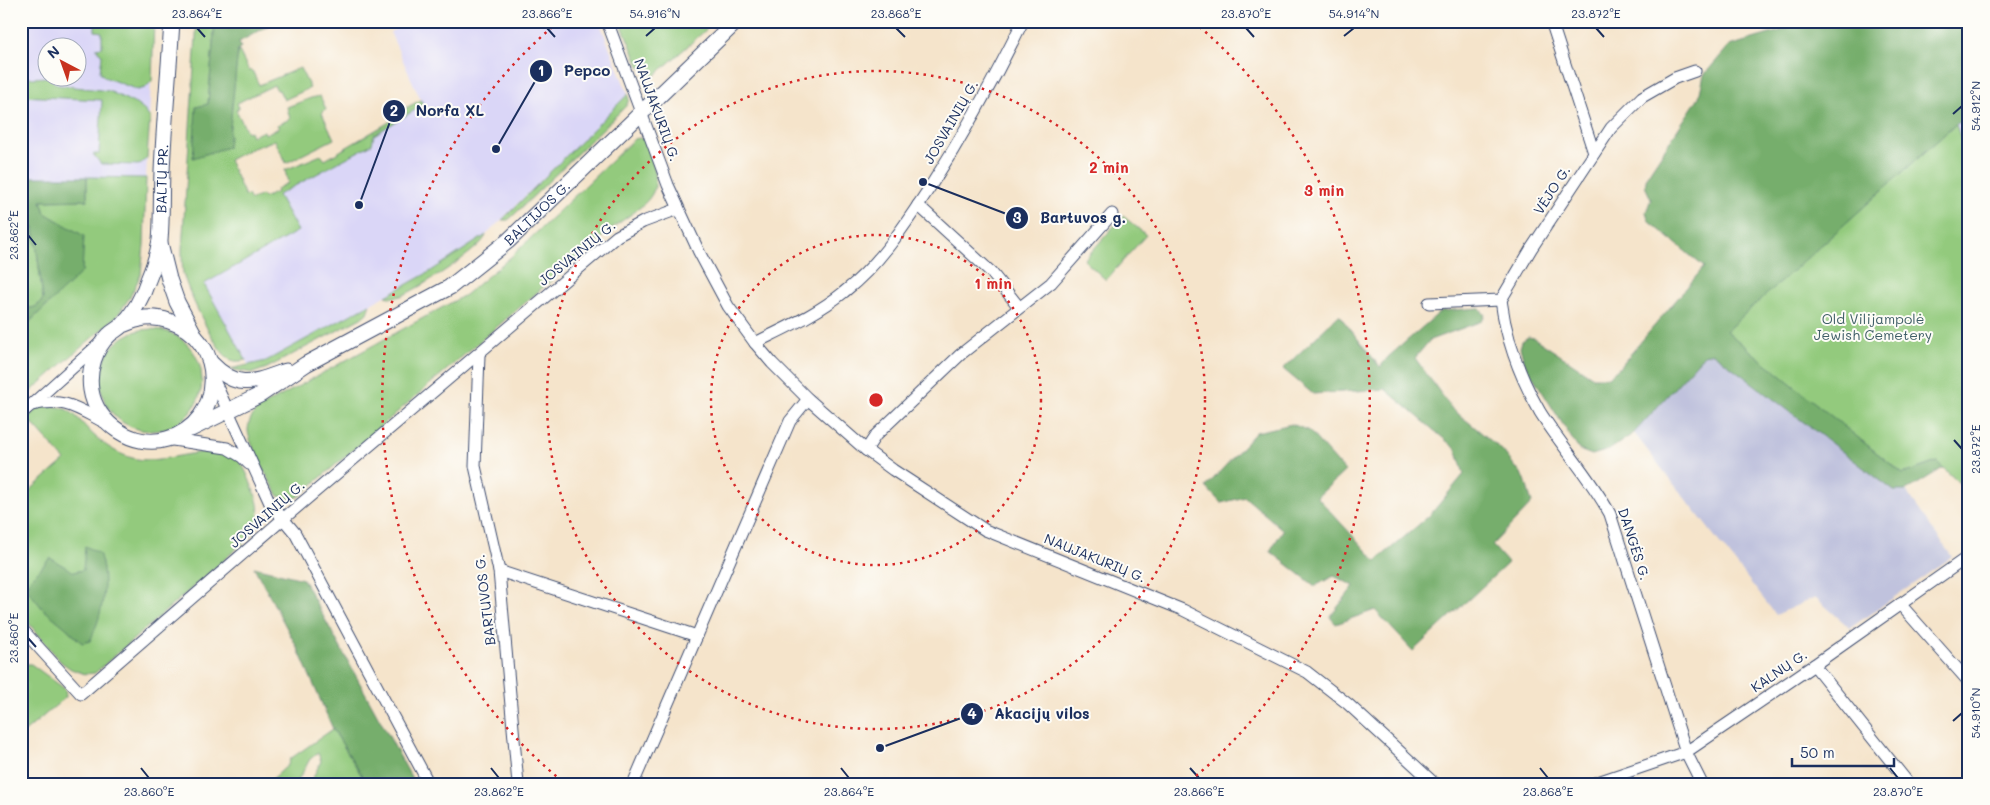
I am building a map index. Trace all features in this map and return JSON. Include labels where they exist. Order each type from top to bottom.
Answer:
[{"type":"street","name":"BALTŲ PR.","points":[[109,425],[97,409],[91,390],[90,370],[96,352],[108,336],[122,325],[137,305],[148,282],[160,242],[162,172],[172,21]]},
{"type":"street","name":"NAUJAKURIŲ G.","points":[[607,21],[678,209]]},
{"type":"street","name":"BALTIJOS G.","points":[[181,434],[260,395],[306,364],[450,287],[508,241],[737,21]]},
{"type":"street","name":"JOSVAINIŲ G.","points":[[755,343],[814,313],[844,292],[871,267],[898,236],[955,147],[1023,21]]},
{"type":"street","points":[[1551,21],[1594,153]]},
{"type":"street","name":"VĖJO G.","points":[[1501,300],[1611,128],[1642,97],[1675,78],[1695,71]]},
{"type":"street","points":[[918,205],[991,272],[1018,308]]},
{"type":"street","points":[[678,209],[728,306],[755,343]]},
{"type":"street","name":"JOSVAINIŲ G.","points":[[21,628],[80,694],[617,236],[643,222],[678,209]]},
{"type":"street","points":[[866,450],[876,436],[961,354],[1051,283],[1112,214]]},
{"type":"street","points":[[160,242],[177,302],[195,336]]},
{"type":"street","points":[[1429,303],[1501,300]]},
{"type":"street","name":"DANGĖS G.","points":[[1501,300],[1504,325],[1518,370],[1541,413],[1597,490],[1610,514],[1686,752],[1702,784]]},
{"type":"street","name":"BALTŲ PR.","points":[[122,325],[140,319],[160,318],[179,324],[195,336],[205,349],[228,412],[270,503],[295,533],[429,784]]},
{"type":"street","points":[[21,414],[108,336]]},
{"type":"street","name":"NAUJAKURIŲ G.","points":[[755,343],[808,399],[866,450],[985,530],[1170,604],[1295,665],[1322,683],[1348,704],[1435,784]]},
{"type":"street","name":"BARTUVOS G.","points":[[478,355],[475,466],[499,571],[518,784]]},
{"type":"street","name":"BALTIJOS G.","points":[[212,371],[228,378],[252,383],[306,364]]},
{"type":"street","points":[[166,439],[181,434],[194,424],[205,410],[211,395],[212,371]]},
{"type":"street","points":[[633,784],[790,421],[808,399]]},
{"type":"street","points":[[31,405],[49,401],[66,403],[119,432],[142,440],[166,439],[227,448],[242,457],[255,471]]},
{"type":"street","name":"KALNŲ G.","points":[[1592,784],[1686,752],[1969,556]]},
{"type":"street","points":[[499,571],[697,636]]},
{"type":"street","points":[[1900,604],[1969,682]]},
{"type":"street","points":[[1814,665],[1909,784]]},
{"type":"shaded area","points":[[21,21],[154,21],[146,178],[21,177]]},
{"type":"shaded area","points":[[413,21],[599,21],[628,94],[486,235],[431,271],[266,361],[249,366],[204,284],[298,231],[278,195],[372,144],[374,135],[423,105],[390,32]]},
{"type":"shaded area","points":[[1969,117],[1969,164],[1956,124]]},
{"type":"shaded area","points":[[1713,352],[1894,491],[1906,491],[1952,557],[1850,628],[1815,597],[1776,615],[1634,433],[1704,355]]},
{"type":"green space","points":[[95,21],[154,21],[152,81],[145,88],[138,90],[104,77],[100,72],[102,55],[96,48],[102,47],[102,32],[95,31]]},
{"type":"green space","points":[[197,21],[215,21],[208,104],[227,147],[238,49],[249,71],[252,70],[259,85],[300,68],[310,88],[284,100],[274,85],[237,103],[239,108],[236,110],[247,132],[250,131],[252,136],[264,131],[265,134],[279,128],[277,125],[290,119],[287,107],[311,98],[320,96],[326,109],[322,113],[334,139],[286,163],[275,140],[248,150],[229,160],[245,196],[248,195],[251,200],[262,195],[264,198],[277,192],[276,189],[288,183],[285,170],[321,155],[325,160],[391,121],[390,116],[421,100],[423,105],[374,135],[372,144],[278,195],[298,231],[204,284],[246,360],[240,361],[231,360],[225,355],[210,334],[190,293],[183,273],[182,249]]},
{"type":"green space","points":[[215,21],[277,21],[239,42],[241,47],[238,49],[228,147],[193,158],[196,107],[208,104]]},
{"type":"green space","points":[[620,21],[701,21],[708,28],[653,77],[644,67],[640,68]]},
{"type":"green space","points":[[1797,21],[1954,21],[1969,29],[1969,117],[1956,124],[1726,331],[1903,474],[1937,462],[1943,468],[1906,491],[1894,491],[1713,353],[1704,355],[1634,433],[1609,450],[1592,455],[1579,450],[1526,366],[1520,348],[1522,341],[1528,337],[1534,338],[1593,377],[1608,377],[1618,369],[1704,267],[1649,221],[1646,212],[1651,199],[1645,186],[1647,176],[1699,97],[1704,75],[1729,46],[1783,30]]},
{"type":"green space","points":[[21,73],[32,78],[38,78],[38,88],[84,88],[109,91],[136,104],[150,118],[147,158],[139,165],[101,164],[93,154],[99,154],[102,100],[21,96]]},
{"type":"green space","points":[[628,94],[629,100],[626,106],[515,214],[508,220],[502,220]]},
{"type":"green space","name":"Old Vilijampolė Jewish Cemetery","points":[[1956,124],[1969,164],[1969,477],[1959,483],[1937,462],[1903,474],[1725,331]]},
{"type":"green space","points":[[640,138],[646,141],[655,171],[654,191],[641,207],[616,225],[298,497],[286,499],[279,496],[261,464],[249,437],[249,425],[257,409],[465,295],[512,256],[634,139]]},
{"type":"green space","points":[[21,177],[87,177],[87,200],[41,201],[45,213],[84,236],[82,272],[21,330],[21,308],[39,305],[43,299],[34,227],[21,224]]},
{"type":"green space","points":[[87,177],[146,178],[141,274],[130,297],[117,316],[21,400],[21,330],[82,271],[45,213],[41,201],[87,200]]},
{"type":"green space","points":[[1123,216],[1146,235],[1106,280],[1084,260]]},
{"type":"green space","points":[[21,224],[34,227],[43,300],[33,309],[21,308]]},
{"type":"green space","points":[[486,235],[462,259],[434,278],[401,296],[386,296],[431,271]]},
{"type":"green space","points":[[370,304],[367,313],[361,318],[267,368],[253,373],[230,369],[266,361]]},
{"type":"green space","points":[[1479,308],[1485,315],[1482,321],[1430,340],[1415,358],[1452,409],[1502,450],[1525,479],[1532,503],[1492,545],[1508,563],[1413,651],[1375,610],[1336,624],[1330,617],[1354,586],[1334,576],[1315,586],[1270,551],[1283,530],[1245,497],[1221,503],[1206,487],[1256,432],[1292,424],[1309,431],[1345,471],[1317,497],[1376,561],[1430,515],[1464,474],[1456,449],[1385,389],[1313,394],[1283,369],[1339,315],[1380,367],[1388,357],[1441,311]]},
{"type":"green space","points":[[151,329],[171,333],[187,344],[198,360],[202,380],[198,400],[187,416],[171,427],[151,431],[131,427],[115,416],[104,400],[100,380],[104,360],[115,344],[131,333]]},
{"type":"green space","points":[[40,407],[59,407],[75,415],[104,444],[129,457],[142,460],[202,452],[227,453],[237,459],[242,465],[256,495],[259,513],[257,525],[251,536],[95,673],[85,674],[71,669],[61,662],[21,614],[21,498],[65,460],[31,422],[21,431],[21,422]],"holes":[[[83,570],[82,643],[65,627],[74,572]]]},
{"type":"green space","points":[[85,546],[99,553],[104,575],[104,586],[101,609],[95,631],[90,641],[82,643],[43,609],[26,588],[30,580],[50,558],[74,572],[83,570]]},
{"type":"green space","points":[[254,567],[303,579],[415,784],[367,784],[333,729],[298,649]]},
{"type":"green space","points":[[21,664],[31,664],[65,689],[66,697],[21,735]]},
{"type":"green space","points":[[333,729],[367,784],[310,784],[321,761],[318,753],[310,759],[296,784],[267,784],[288,765],[290,759]]},
{"type":"place","name":"Pepco","points":[[496,149]]},
{"type":"place","name":"Bartuvos g.","points":[[923,182]]},
{"type":"place","name":"Norfa XL","points":[[359,205]]},
{"type":"place","name":"Akacijų vilos","points":[[880,748]]}]
